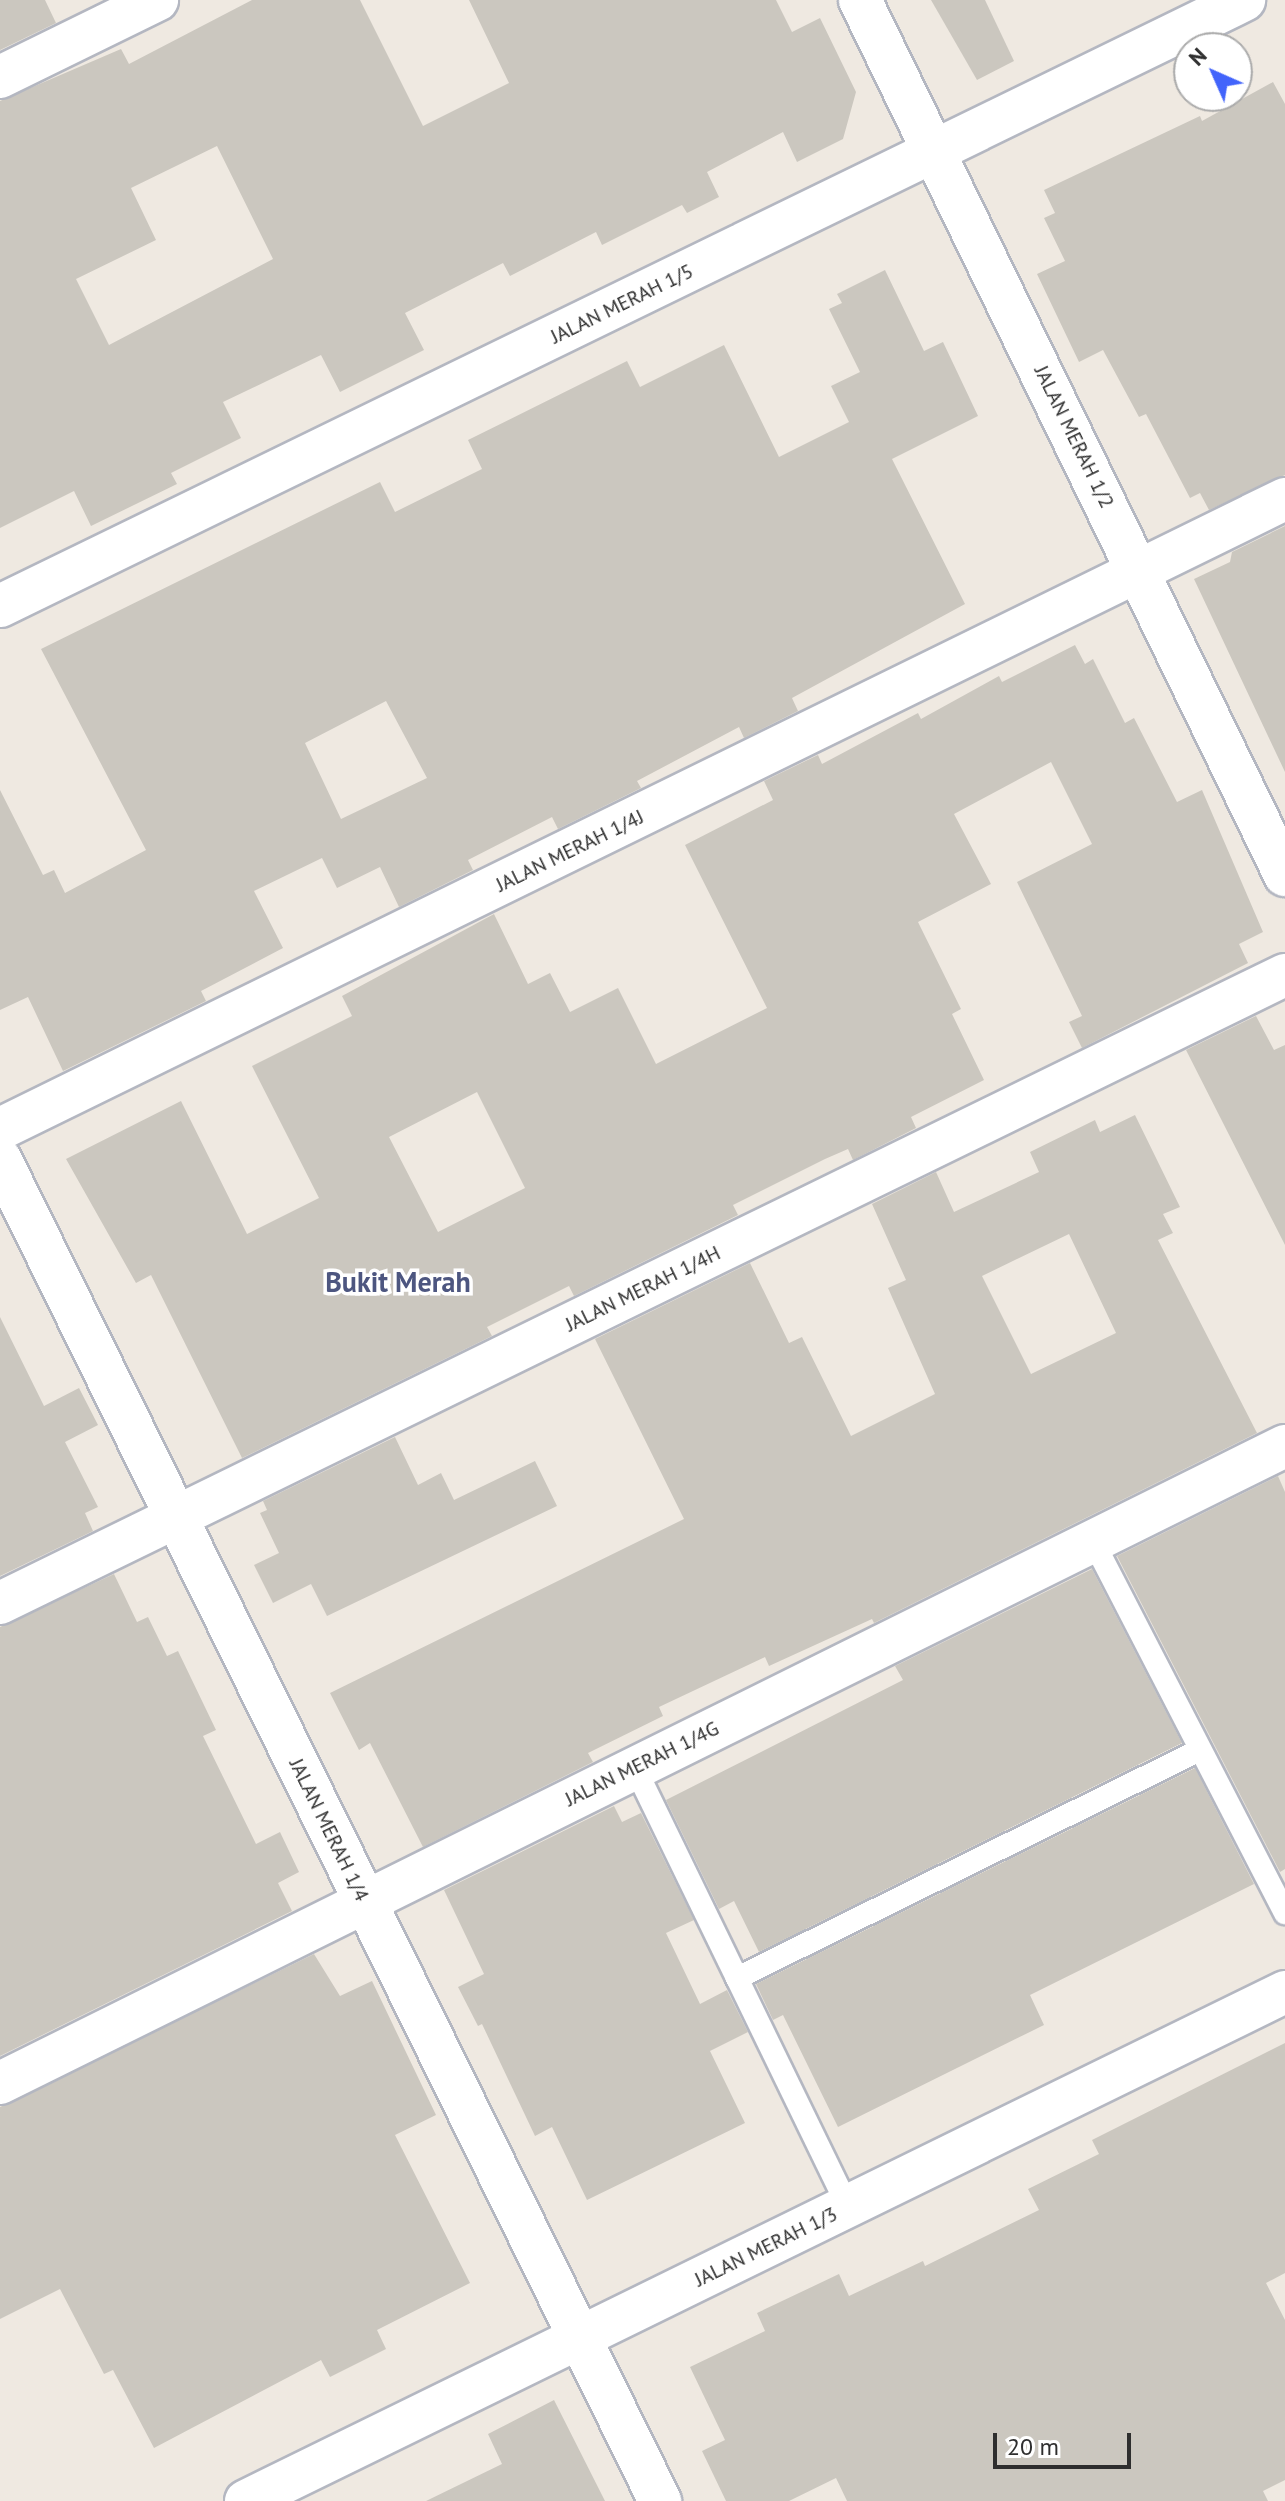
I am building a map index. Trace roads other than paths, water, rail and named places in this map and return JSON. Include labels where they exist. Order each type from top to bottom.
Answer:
[{"type":"street","points":[[0,77],[157,0]]},
{"type":"street","name":"JALAN MERAH 1/2","points":[[860,0],[1141,572],[1285,875]]},
{"type":"street","name":"JALAN MERAH 1/5","points":[[0,606],[1244,0]]},
{"type":"street","name":"JALAN MERAH 1/4J","points":[[0,1129],[1285,499]]},
{"type":"street","name":"JALAN MERAH 1/4H","points":[[0,1603],[1285,975]]},
{"type":"street","name":"JALAN MERAH 1/4","points":[[0,1159],[660,2501]]},
{"type":"street","name":"JALAN MERAH 1/4G","points":[[0,2083],[1285,1446]]},
{"type":"street","name":"JALAN MERAH 1/3","points":[[246,2501],[1285,1992]]},
{"type":"lane","points":[[1093,1541],[1285,1913]]},
{"type":"lane","points":[[737,1978],[1200,1750]]},
{"type":"lane","points":[[635,1768],[848,2206]]},
{"type":"district","name":"Bukit Merah","points":[[398,1282]]}]
